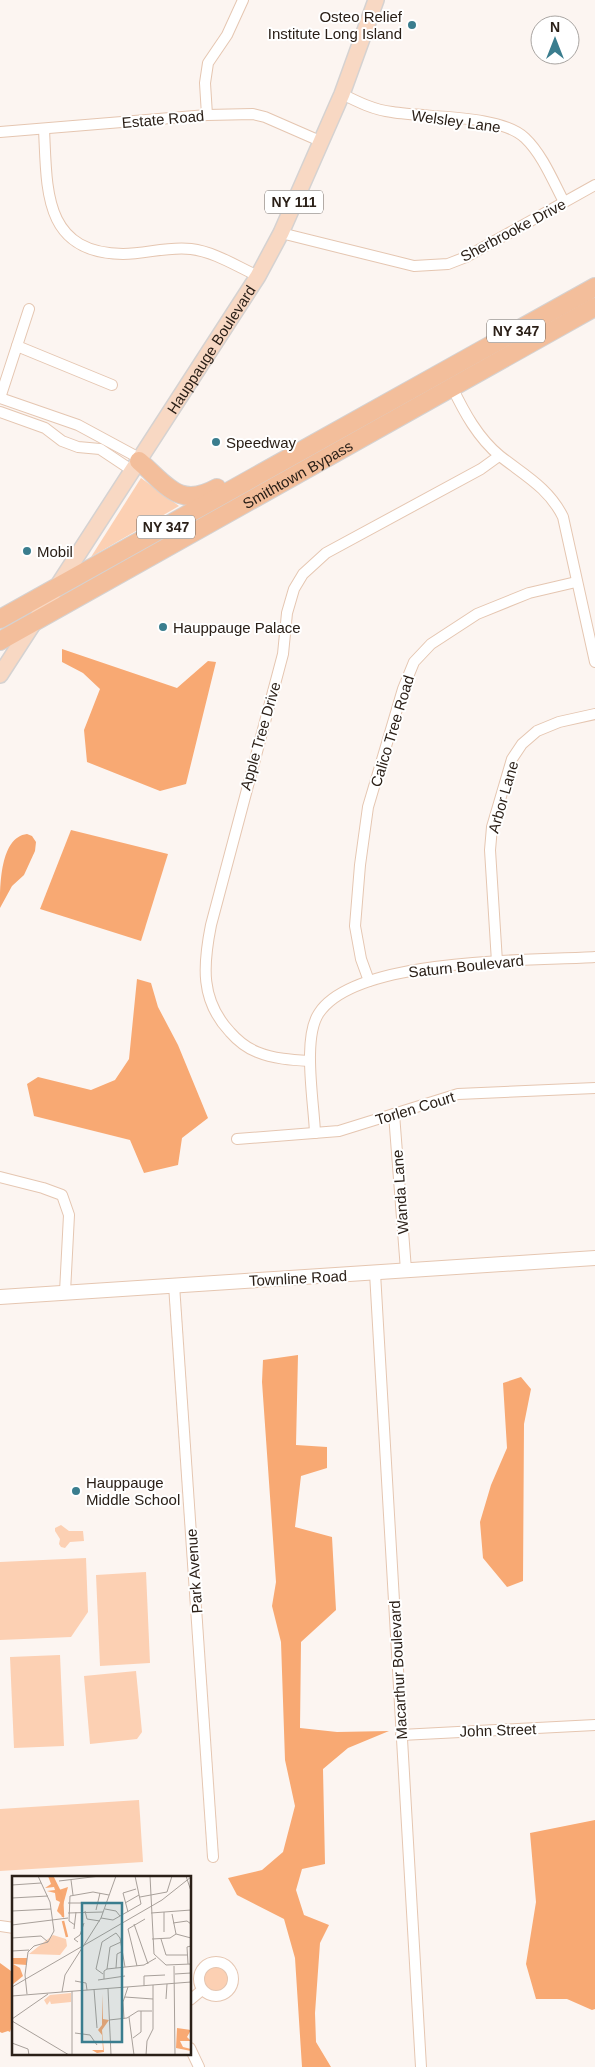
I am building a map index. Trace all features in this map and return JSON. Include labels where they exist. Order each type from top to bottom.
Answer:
[{"type":"highway","name":"Smithtown Bypass","points":[[0,619],[595,288]]},
{"type":"highway","name":"Smithtown Bypass","points":[[0,641],[595,307]]},
{"type":"highway","points":[[138,464],[170,489],[186,497],[197,497],[262,467],[273,468]]},
{"type":"main road","name":"Hauppauge Boulevard","points":[[0,675],[258,276],[282,233],[320,141],[342,94],[376,0]]},
{"type":"street","points":[[208,115],[205,83],[208,62],[227,35],[240,1]]},
{"type":"street","name":"Welsley Lane","points":[[342,94],[371,108],[391,112],[481,121],[506,127],[524,137],[536,152],[564,202]]},
{"type":"street","name":"Estate Road","points":[[0,132],[44,130],[208,115],[253,114],[265,117],[320,141]]},
{"type":"street","points":[[44,130],[49,198],[56,221],[77,244],[98,251],[123,254],[166,249],[190,249],[213,254],[258,276]]},
{"type":"street","name":"Sherbrooke Drive","points":[[282,233],[414,266],[448,264],[466,257],[595,185]]},
{"type":"street","points":[[29,309],[0,398],[65,420],[95,434],[138,464]]},
{"type":"street","points":[[17,346],[112,385]]},
{"type":"street","points":[[452,387],[484,440],[499,456],[543,489],[556,504],[562,517],[576,582],[593,637],[595,662]]},
{"type":"street","points":[[0,412],[45,428],[57,437],[78,447],[100,449],[138,464]]},
{"type":"street","points":[[57,437],[65,420]]},
{"type":"street","name":"Apple Tree Drive","points":[[310,1061],[281,1058],[257,1052],[238,1041],[221,1023],[208,1000],[204,981],[204,958],[211,925],[283,654],[287,613],[294,589],[303,574],[326,553],[481,469],[499,456]]},
{"type":"street","name":"Calico Tree Road","points":[[369,981],[360,960],[355,926],[360,865],[368,807],[402,689],[414,662],[431,644],[477,614],[529,593],[576,582]]},
{"type":"street","name":"Arbor Lane","points":[[497,962],[491,842],[492,827],[512,759],[522,744],[537,731],[559,722],[595,714]]},
{"type":"street","name":"Saturn Boulevard","points":[[315,1133],[310,1061],[312,1032],[318,1014],[340,994],[369,981],[434,967],[595,956]]},
{"type":"street","name":"Torlen Court","points":[[237,1139],[339,1131],[458,1094],[595,1088]]},
{"type":"street","name":"Wanda Lane","points":[[394,1114],[406,1270]]},
{"type":"street","points":[[0,1177],[62,1195],[70,1215],[65,1292]]},
{"type":"street","name":"Townline Road","points":[[0,1297],[595,1258]]},
{"type":"street","name":"Macarthur Boulevard","points":[[375,1273],[421,2067]]},
{"type":"street","name":"Park Avenue","points":[[174,1285],[213,1857]]},
{"type":"street","name":"John Street","points":[[402,1735],[595,1725]]},
{"type":"street","points":[[191,1999],[202,1990]]},
{"type":"street","points":[[191,2050],[199,2067]]},
{"type":"shaded area","points":[[141,478],[179,506],[91,557]]},
{"type":"shaded area","points":[[62,649],[177,688],[208,661],[216,662],[186,784],[160,791],[87,762],[84,730],[100,689],[83,673],[62,662]]},
{"type":"shaded area","points":[[71,830],[168,854],[141,941],[40,909]]},
{"type":"shaded area","points":[[27,834],[32,836],[36,842],[35,851],[24,875],[12,886],[0,908],[1,876],[7,853],[11,844],[18,837]]},
{"type":"shaded area","points":[[137,979],[151,983],[158,1007],[178,1045],[208,1118],[182,1138],[178,1165],[144,1173],[130,1140],[34,1116],[27,1084],[38,1077],[91,1090],[115,1080],[129,1059]]},
{"type":"shaded area","points":[[298,1355],[296,1445],[327,1447],[327,1468],[301,1476],[295,1527],[332,1537],[336,1610],[301,1642],[300,1728],[337,1732],[389,1731],[348,1748],[323,1769],[325,1864],[302,1869],[296,1890],[304,1915],[329,1925],[320,1943],[315,2013],[316,2042],[331,2067],[302,2067],[295,1958],[284,1919],[237,1895],[228,1878],[262,1870],[283,1852],[295,1806],[285,1760],[281,1642],[272,1606],[276,1582],[262,1382],[263,1360]]},
{"type":"shaded area","points":[[521,1377],[531,1389],[524,1424],[523,1581],[507,1587],[483,1558],[480,1522],[491,1485],[507,1448],[503,1383]]},
{"type":"shaded area","points":[[61,1525],[69,1531],[83,1531],[84,1541],[70,1542],[65,1548],[61,1547],[55,1528]]},
{"type":"shaded area","points":[[86,1558],[88,1612],[71,1637],[0,1640],[0,1562]]},
{"type":"shaded area","points":[[146,1572],[150,1663],[100,1666],[96,1575]]},
{"type":"shaded area","points":[[60,1655],[64,1746],[14,1748],[10,1657]]},
{"type":"shaded area","points":[[136,1671],[142,1732],[137,1739],[90,1744],[84,1676]]},
{"type":"shaded area","points":[[139,1800],[143,1862],[0,1871],[0,1809]]},
{"type":"shaded area","points":[[595,1820],[595,2009],[592,2010],[567,1999],[536,1999],[526,1964],[536,1902],[530,1833]]},
{"type":"shaded area","points":[[0,1963],[11,1971],[12,2027],[10,2032],[0,2032]]},
{"type":"shaded area","points":[[215,1965],[225,1969],[229,1979],[225,1989],[215,1993],[205,1989],[201,1979],[205,1969]]},
{"type":"place","name":"Osteo Relief Institute Long Island","points":[[412,25]]},
{"type":"place","name":"Speedway","points":[[216,442]]},
{"type":"place","name":"Mobil","points":[[27,551]]},
{"type":"place","name":"Hauppauge Palace","points":[[163,627]]},
{"type":"place","name":"Hauppauge Middle School","points":[[76,1491]]}]
